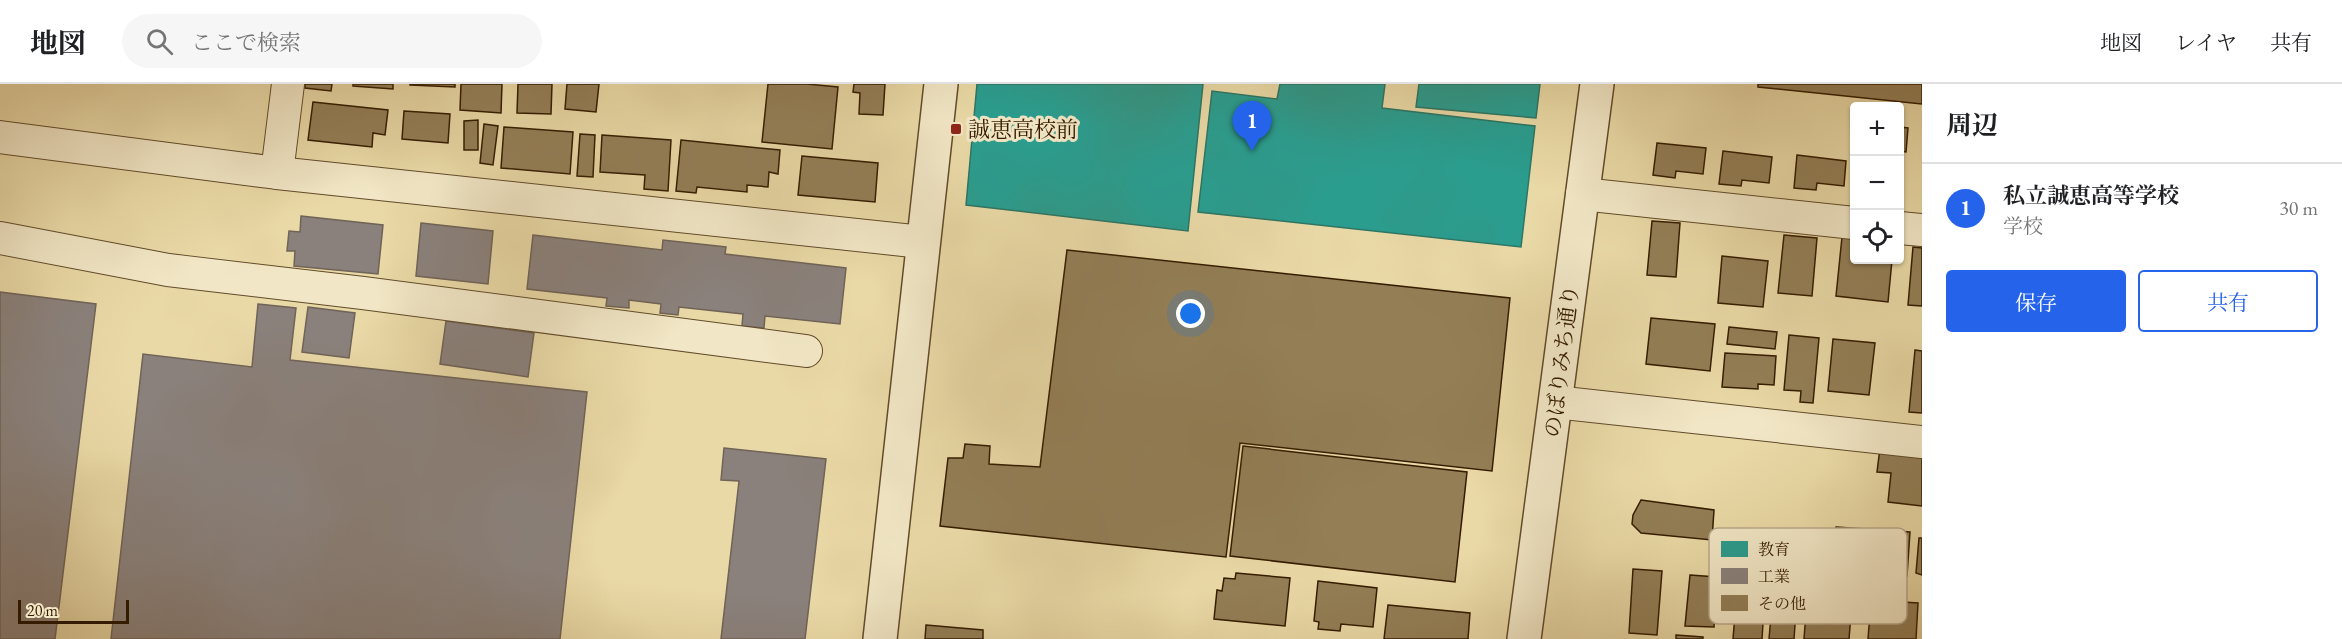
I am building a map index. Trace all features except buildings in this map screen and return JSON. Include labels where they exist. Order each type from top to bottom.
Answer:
[{"type":"street","points":[[277,173],[288,84]]},
{"type":"street","points":[[880,639],[941,84]]},
{"type":"street","name":"のぼりみち通り","points":[[1524,639],[1597,84]]},
{"type":"street","points":[[0,137],[277,173],[922,242]]},
{"type":"street","points":[[1582,194],[1850,223]]},
{"type":"street","points":[[1904,228],[1922,230]]},
{"type":"street","points":[[0,238],[168,270],[363,292],[806,351]]},
{"type":"street","points":[[1556,402],[1922,442]]},
{"type":"place","name":"誠恵高校前","points":[[956,129]]},
{"type":"place","name":"私立誠恵高等学校","points":[[1252,151]]}]
